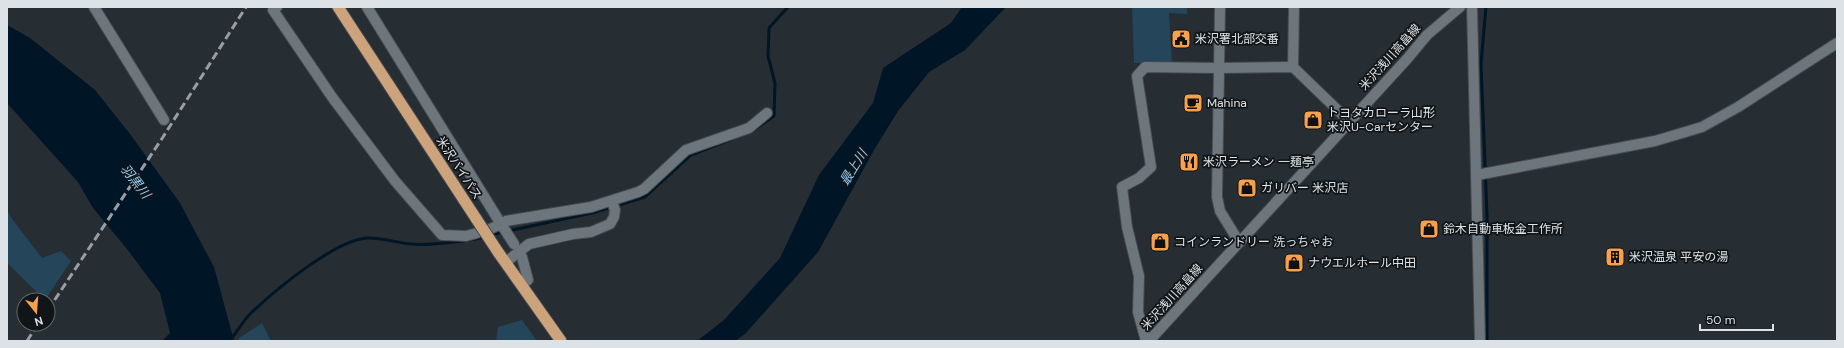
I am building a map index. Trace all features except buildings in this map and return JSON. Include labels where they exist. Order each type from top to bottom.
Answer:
[{"type":"highway","name":"米沢バイパス","points":[[338,7],[498,252],[561,341]]},
{"type":"street","points":[[94,7],[164,120]]},
{"type":"street","points":[[278,7],[273,10],[332,97],[395,181],[442,235],[466,236],[477,233]]},
{"type":"street","points":[[367,7],[513,242]]},
{"type":"street","points":[[1220,7],[1217,197],[1220,211],[1239,242]]},
{"type":"street","points":[[1294,7],[1294,67]]},
{"type":"street","name":"米沢浅川高畠線","points":[[1147,341],[1407,59],[1427,35],[1460,7]]},
{"type":"street","points":[[1472,7],[1480,341]]},
{"type":"street","points":[[1477,175],[1655,141],[1702,127],[1738,107],[1837,43]]},
{"type":"street","points":[[1147,341],[1138,312],[1138,276],[1127,227],[1122,187],[1139,178],[1151,167],[1137,76],[1145,67],[1294,67],[1349,121]]},
{"type":"street","points":[[490,229],[502,226],[506,221],[591,207],[613,206],[644,189],[686,150],[749,128],[767,112]]},
{"type":"street","points":[[506,262],[529,244],[573,234],[591,232],[610,224],[614,217],[613,206]]},
{"type":"street","points":[[522,257],[528,280],[522,284]]},
{"type":"shaded area","points":[[1187,7],[1187,14],[1169,13],[1172,62],[1134,63],[1132,8]]},
{"type":"shaded area","points":[[7,210],[12,219],[42,258],[61,251],[71,261],[50,292],[37,292],[7,263]]},
{"type":"shaded area","points":[[522,320],[537,341],[496,341],[498,327]]},
{"type":"shaded area","points":[[262,323],[271,341],[239,341],[239,338]]},
{"type":"water","name":"最上川","points":[[962,7],[1006,7],[965,50],[929,72],[898,111],[874,150],[818,252],[745,334],[735,341],[697,341],[724,320],[780,258],[819,175],[873,103],[883,68],[951,23]]},
{"type":"water","name":"羽黒川","points":[[7,25],[30,38],[95,90],[130,134],[180,203],[214,267],[234,341],[162,341],[170,333],[160,293],[127,249],[93,208],[78,182],[7,103]]},
{"type":"waterway","points":[[755,129],[774,116],[775,83],[768,56],[769,28],[788,7]]},
{"type":"waterway","points":[[1486,7],[1481,64],[1487,215],[1487,341]]},
{"type":"waterway","points":[[489,235],[592,213],[645,197],[691,155],[732,139]]},
{"type":"waterway","points":[[226,341],[230,340],[250,314],[274,292],[306,267],[340,247],[356,240],[375,238],[406,243],[437,244],[484,237]]},
{"type":"railway","points":[[56,298],[163,137],[246,7]]},
{"type":"railway","points":[[27,341],[33,332]]},
{"type":"place","name":"米沢署北部交番","points":[[1181,39]]},
{"type":"place","name":"Mahina","points":[[1193,103]]},
{"type":"place","name":"トヨタカローラ山形 米沢U-Carセンター","points":[[1313,120]]},
{"type":"place","name":"米沢ラーメン 一麺亭","points":[[1189,162]]},
{"type":"place","name":"ガリバー 米沢店","points":[[1247,188]]},
{"type":"place","name":"鈴木自動車板金工作所","points":[[1429,229]]},
{"type":"place","name":"コインランドリー 洗っちゃお","points":[[1160,242]]},
{"type":"place","name":"米沢温泉 平安の湯","points":[[1615,257]]},
{"type":"place","name":"ナウエルホール中田","points":[[1294,263]]}]
